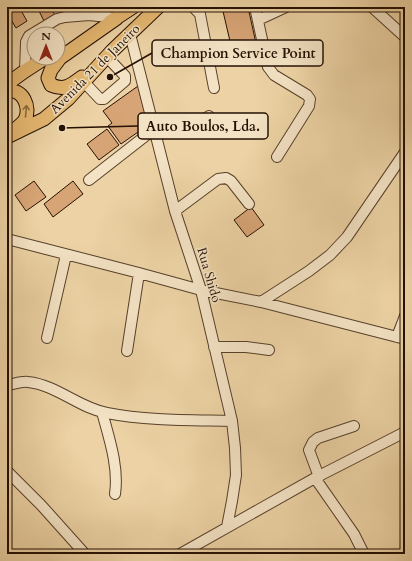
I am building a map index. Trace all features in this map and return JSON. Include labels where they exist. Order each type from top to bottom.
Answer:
[{"type":"main road","name":"Avenida 21 de Janeiro","points":[[66,46],[117,18],[133,7]]},
{"type":"main road","name":"Avenida 21 de Janeiro","points":[[7,137],[44,118],[68,99],[110,54],[158,7]]},
{"type":"main road","points":[[110,54],[67,87],[59,88],[51,85],[48,78],[51,70],[60,58],[117,18]]},
{"type":"main road","points":[[7,84],[33,66]]},
{"type":"main road","points":[[7,91],[11,90],[18,92],[23,96],[26,102],[27,112],[24,121],[7,137]]},
{"type":"street","points":[[193,7],[200,14],[214,88]]},
{"type":"street","points":[[255,7],[268,66],[274,75],[307,95],[310,99],[309,106],[277,157]]},
{"type":"street","points":[[258,20],[286,7]]},
{"type":"street","points":[[372,7],[405,36]]},
{"type":"street","points":[[25,71],[26,42],[28,36],[57,19],[89,15],[117,18]]},
{"type":"street","name":"Rua Shido","points":[[130,34],[152,126],[175,211],[201,290],[232,421],[236,475],[227,527]]},
{"type":"street","points":[[84,82],[100,99],[104,99],[125,81],[125,76],[110,54]]},
{"type":"street","points":[[89,180],[152,126],[167,120],[180,124],[202,121],[208,116]]},
{"type":"street","points":[[261,302],[330,255],[347,237],[405,152]]},
{"type":"street","points":[[175,211],[218,179],[226,178],[231,181],[249,204]]},
{"type":"street","points":[[7,240],[139,272],[201,290],[261,302],[401,338],[405,316]]},
{"type":"street","points":[[47,338],[66,255]]},
{"type":"street","points":[[127,351],[132,309],[139,272]]},
{"type":"street","points":[[214,346],[246,347],[269,350]]},
{"type":"street","points":[[7,385],[27,382],[48,388],[92,409],[102,412],[144,417],[232,421]]},
{"type":"street","points":[[102,412],[114,463],[116,486],[115,494]]},
{"type":"street","points":[[354,426],[318,438],[313,442],[309,450],[317,478],[354,534],[364,554]]},
{"type":"street","points":[[180,554],[317,478],[405,432]]},
{"type":"street","points":[[7,471],[86,554]]},
{"type":"building","points":[[12,7],[19,7],[27,21],[16,28],[7,13],[7,10]]},
{"type":"building","points":[[37,7],[50,7],[55,15],[44,21]]},
{"type":"building","points":[[222,7],[248,7],[257,48],[233,54]]},
{"type":"building","points":[[138,86],[148,125],[121,144],[108,126],[112,123],[103,111]]},
{"type":"building","points":[[107,129],[119,145],[99,160],[87,144]]},
{"type":"building","points":[[34,181],[46,197],[26,211],[15,195]]},
{"type":"building","points":[[73,181],[83,194],[53,217],[44,204]]},
{"type":"building","points":[[251,207],[264,225],[247,237],[234,220]]},
{"type":"place","name":"Champion Service Point","points":[[110,77]]},
{"type":"place","name":"Auto Boulos, Lda.","points":[[62,128]]}]
